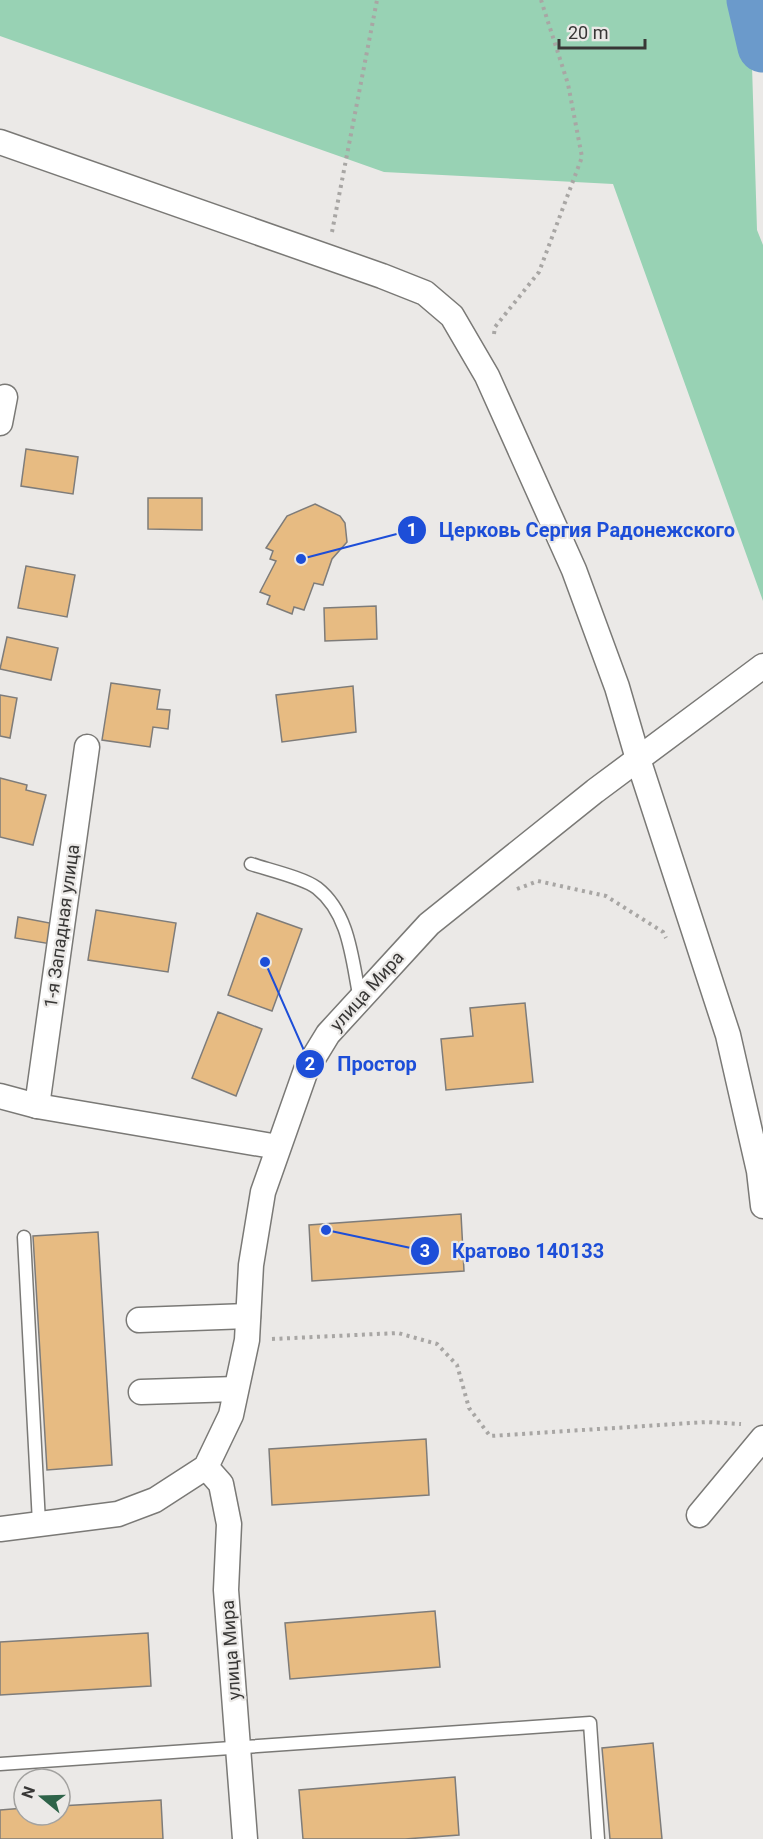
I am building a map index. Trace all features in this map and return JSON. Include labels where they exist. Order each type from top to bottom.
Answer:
[{"type":"street","points":[[0,142],[328,256],[424,292],[452,316],[487,376],[574,570],[617,687],[638,759],[728,1035],[759,1171],[763,1206]]},
{"type":"street","points":[[0,423],[5,397]]},
{"type":"street","name":"улица Мира","points":[[245,1839],[226,1590],[229,1524],[222,1484],[206,1467],[231,1415],[247,1340],[251,1265],[263,1192],[306,1070],[328,1034],[429,924],[638,759],[763,666]]},
{"type":"street","name":"1-я Западная улица","points":[[37,1106],[87,747]]},
{"type":"street","points":[[0,1096],[37,1106],[278,1147]]},
{"type":"street","points":[[139,1320],[248,1316]]},
{"type":"street","points":[[141,1392],[236,1389]]},
{"type":"street","points":[[699,1515],[757,1431]]},
{"type":"street","points":[[0,1529],[118,1514],[155,1500],[206,1467]]},
{"type":"lane","points":[[251,864],[316,887],[336,907],[346,933],[360,999]]},
{"type":"lane","points":[[24,1238],[39,1523]]},
{"type":"lane","points":[[0,1764],[590,1723],[598,1839]]},
{"type":"path","points":[[328,256],[377,0]]},
{"type":"path","points":[[487,376],[495,327],[539,272],[582,158],[568,84],[541,0]]},
{"type":"path","points":[[516,890],[538,881],[606,896],[663,932],[669,942]]},
{"type":"path","points":[[247,1340],[398,1333],[437,1344],[457,1365],[469,1408],[490,1436],[707,1422],[757,1431]]},
{"type":"green space","points":[[0,0],[750,0],[757,230],[763,245],[763,601],[613,184],[384,172],[0,36]]},
{"type":"building","points":[[26,449],[78,457],[73,494],[21,486]]},
{"type":"building","points":[[148,498],[202,498],[202,530],[148,529]]},
{"type":"building","points":[[315,504],[340,516],[345,523],[347,542],[332,559],[323,585],[314,583],[304,610],[294,607],[292,614],[267,604],[270,596],[260,592],[276,561],[270,559],[273,551],[266,548],[287,516]]},
{"type":"building","points":[[26,566],[75,575],[67,617],[18,608]]},
{"type":"building","points":[[376,606],[377,639],[325,641],[324,608]]},
{"type":"building","points":[[7,637],[58,648],[51,680],[0,669]]},
{"type":"building","points":[[111,683],[160,690],[157,709],[170,710],[168,729],[153,727],[150,747],[102,740]]},
{"type":"building","points":[[353,686],[356,732],[282,742],[276,695]]},
{"type":"building","points":[[0,695],[17,698],[10,738],[0,736]]},
{"type":"building","points":[[0,778],[27,785],[26,790],[46,795],[33,845],[0,837]]},
{"type":"building","points":[[96,910],[176,923],[168,972],[88,960]]},
{"type":"building","points":[[257,913],[302,929],[272,1011],[228,995]]},
{"type":"building","points":[[18,917],[55,924],[51,944],[15,938]]},
{"type":"building","points":[[525,1003],[533,1082],[446,1090],[441,1039],[473,1036],[470,1008]]},
{"type":"building","points":[[218,1012],[262,1029],[236,1096],[192,1078]]},
{"type":"building","points":[[461,1214],[464,1271],[312,1281],[309,1225]]},
{"type":"building","points":[[98,1232],[112,1465],[47,1470],[33,1236]]},
{"type":"building","points":[[426,1439],[429,1495],[272,1505],[269,1449]]},
{"type":"building","points":[[435,1611],[440,1667],[290,1679],[285,1623]]},
{"type":"building","points":[[148,1633],[151,1686],[0,1695],[0,1642]]},
{"type":"building","points":[[653,1743],[662,1839],[610,1839],[602,1748]]},
{"type":"building","points":[[455,1777],[459,1835],[405,1839],[303,1839],[299,1790]]},
{"type":"building","points":[[161,1800],[163,1839],[0,1839],[0,1810],[12,1809],[12,1827],[72,1827],[72,1805]]},
{"type":"waterway","points":[[752,0],[763,47]]},
{"type":"place","name":"Церковь Сергия Радонежского","points":[[301,559]]},
{"type":"place","name":"Простор","points":[[265,962]]},
{"type":"place","name":"Кратово 140133","points":[[326,1230]]}]
